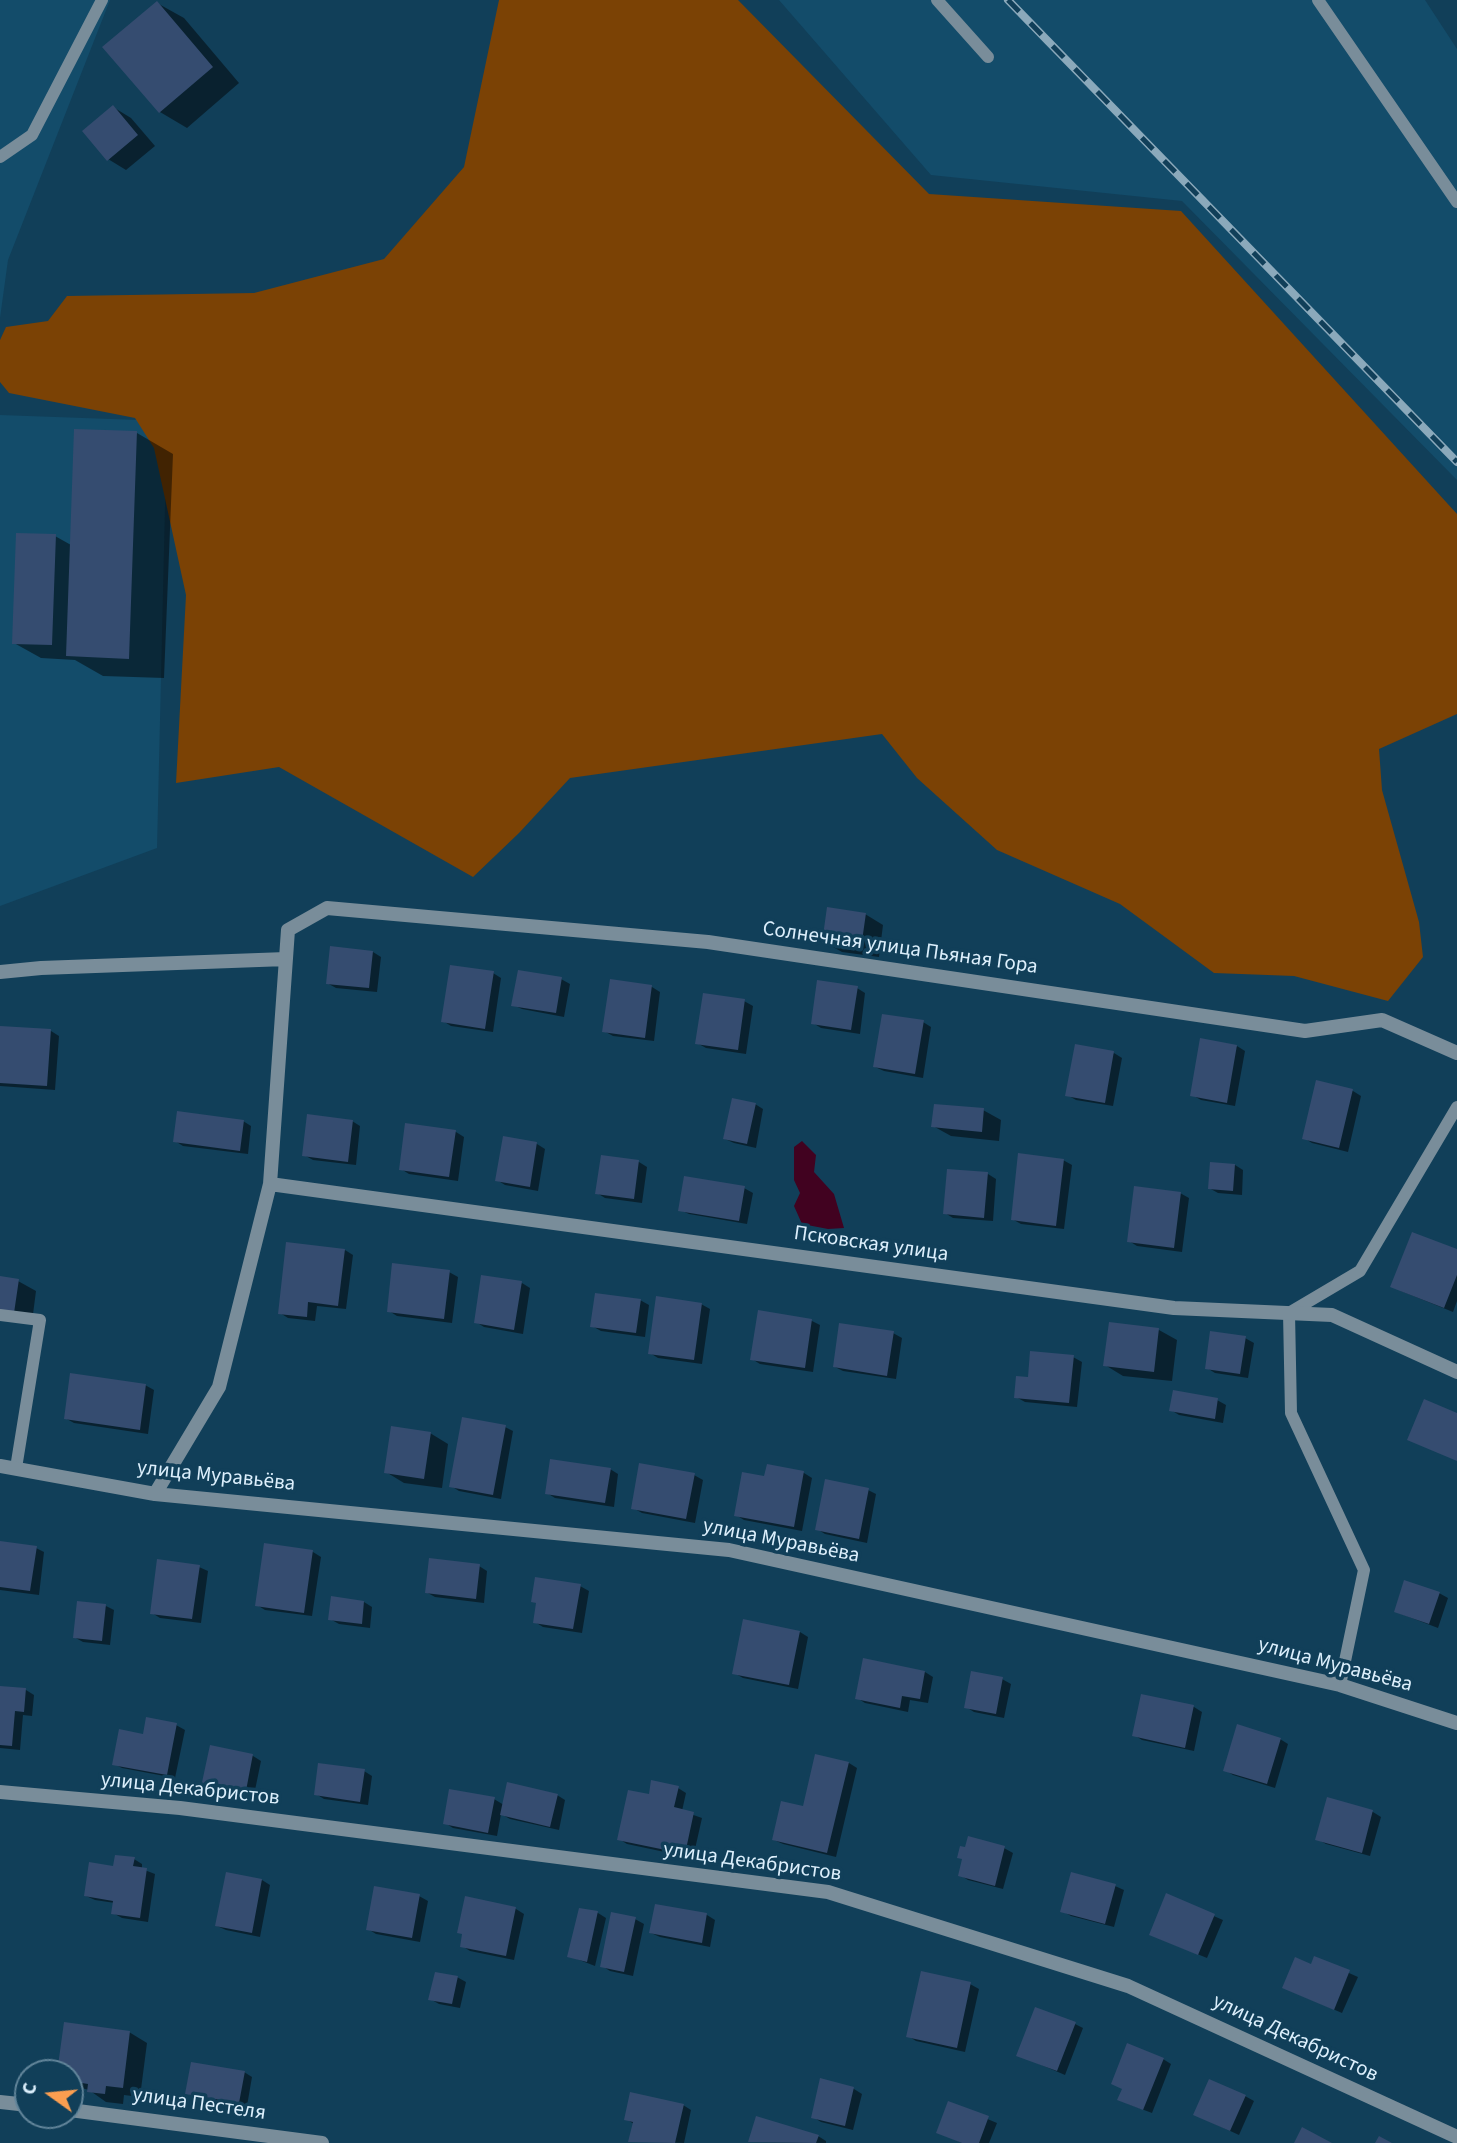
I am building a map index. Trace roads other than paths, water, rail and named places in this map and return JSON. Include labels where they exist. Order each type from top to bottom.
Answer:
[{"type":"street","name":"Солнечная улица Пьяная Гора","points":[[285,959],[288,930],[327,908],[708,942],[1305,1031],[1382,1020],[1457,1053]]},
{"type":"street","points":[[0,972],[41,968],[285,959],[270,1184],[219,1387],[155,1493]]},
{"type":"street","name":"Псковская улица","points":[[270,1184],[1174,1308],[1332,1315],[1457,1372]]},
{"type":"street","name":"улица Муравьёва","points":[[0,1466],[155,1493],[729,1550],[1340,1685],[1457,1723]]},
{"type":"street","name":"улица Декабристов","points":[[0,1792],[180,1808],[828,1892],[1128,1986],[1457,2137]]},
{"type":"street","name":"улица Пестеля","points":[[84,2112],[322,2143]]},
{"type":"lane","points":[[0,157],[32,135],[102,0]]},
{"type":"lane","points":[[937,0],[988,57]]},
{"type":"lane","points":[[1318,0],[1457,202]]},
{"type":"lane","points":[[1340,1685],[1364,1570],[1292,1413],[1289,1313],[1360,1271],[1457,1107]]},
{"type":"lane","points":[[0,1315],[40,1320],[16,1468]]},
{"type":"railway","points":[[1008,0],[1457,462]]}]
